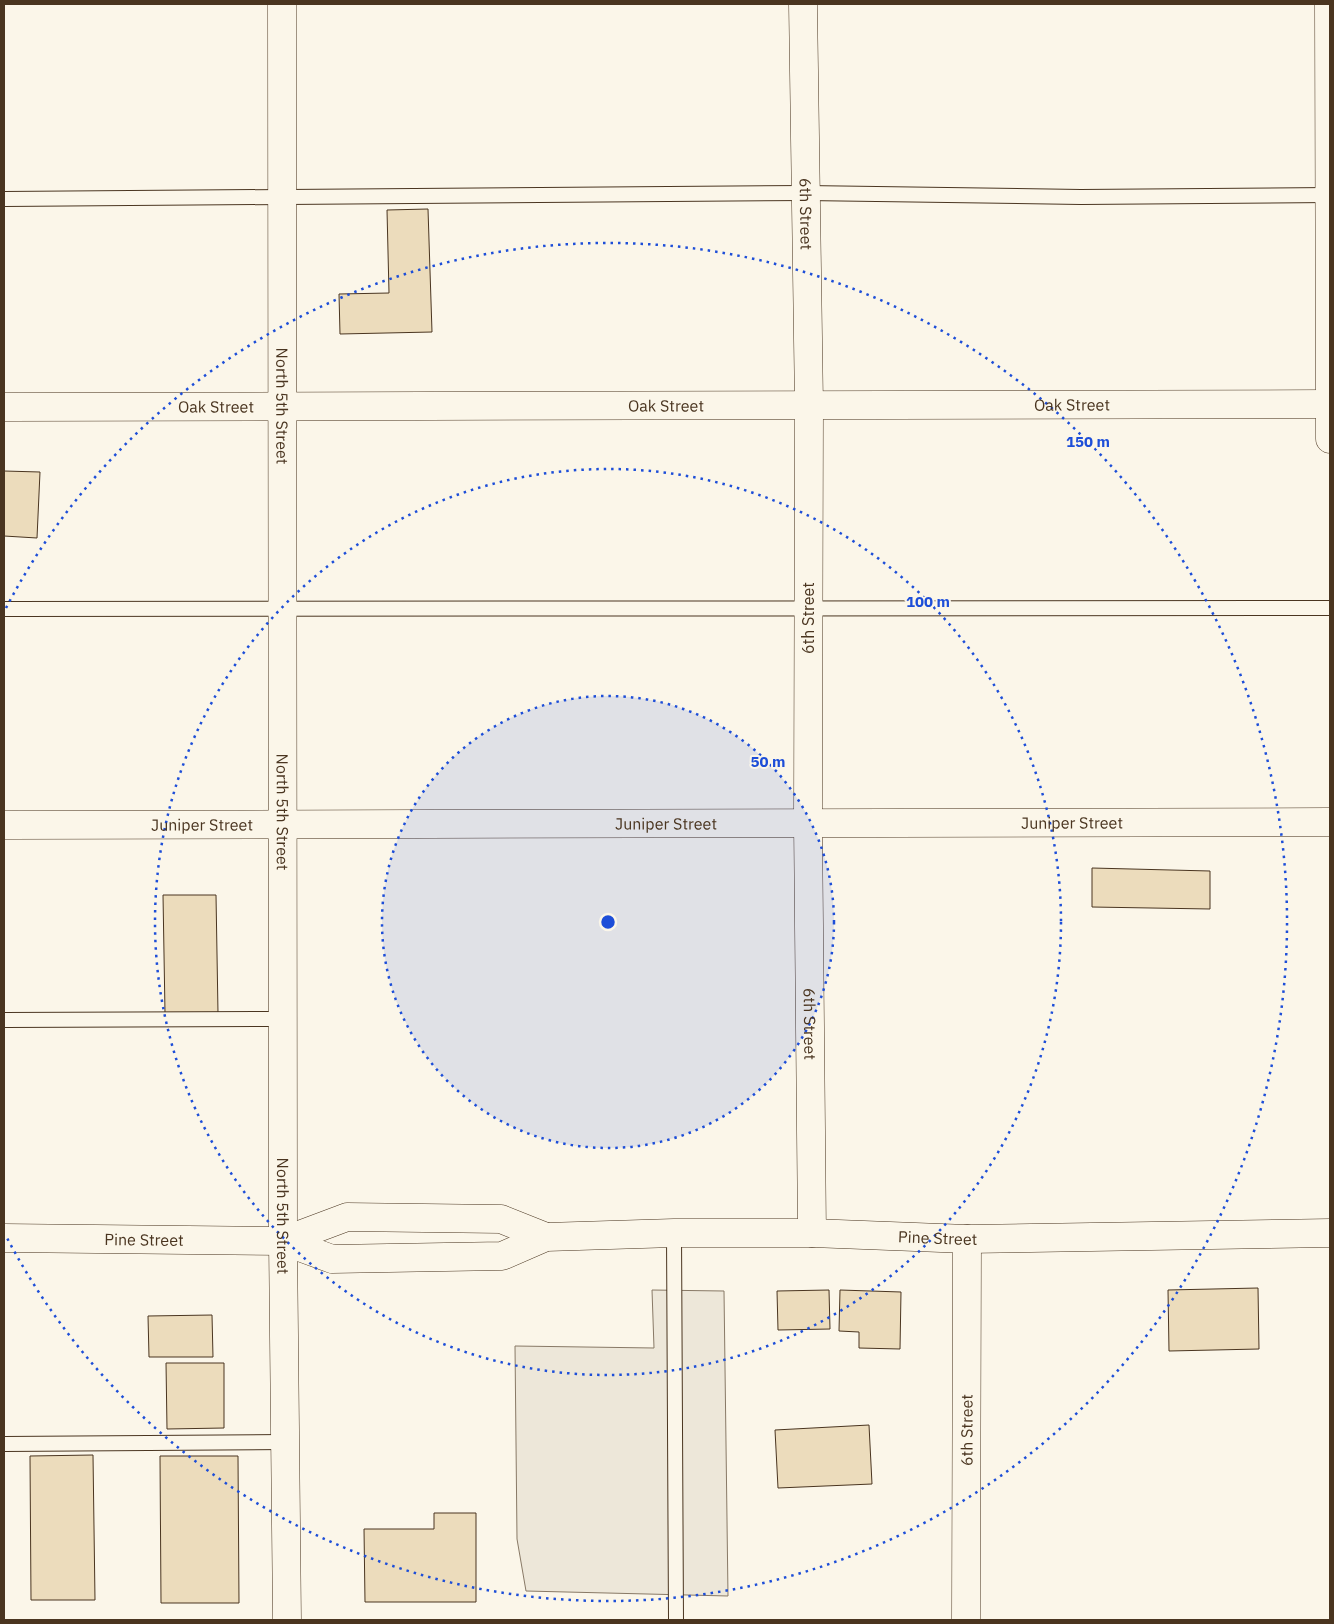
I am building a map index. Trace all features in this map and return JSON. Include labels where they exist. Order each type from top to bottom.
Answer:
[{"type":"street","name":"North 5th Street","points":[[282,4],[281,610],[288,1620]]},
{"type":"street","name":"6th Street","points":[[803,4],[809,405],[808,823],[812,1233]]},
{"type":"street","points":[[1329,4],[1330,439]]},
{"type":"street","name":"Oak Street","points":[[4,407],[1330,404]]},
{"type":"street","name":"Juniper Street","points":[[4,825],[1330,822]]},
{"type":"street","name":"Pine Street","points":[[284,1241],[347,1217],[501,1219],[546,1237]]},
{"type":"street","name":"Pine Street","points":[[4,1238],[284,1241],[332,1259],[502,1256],[546,1237],[674,1233],[812,1233],[967,1239],[1330,1234]]},
{"type":"street","name":"6th Street","points":[[966,1620],[967,1239]]},
{"type":"lane","points":[[4,199],[806,193],[1081,197],[1330,195]]},
{"type":"lane","points":[[4,609],[1330,608]]},
{"type":"lane","points":[[4,1020],[283,1019]]},
{"type":"lane","points":[[674,1233],[676,1620]]},
{"type":"lane","points":[[4,1444],[286,1442]]},
{"type":"shaded area","points":[[652,1290],[724,1291],[728,1596],[526,1591],[517,1539],[515,1346],[654,1348]]},
{"type":"building","points":[[428,209],[432,332],[340,334],[339,294],[389,293],[387,210]]},
{"type":"building","points":[[4,471],[40,472],[37,538],[4,536]]},
{"type":"building","points":[[1092,868],[1210,871],[1210,909],[1092,907]]},
{"type":"building","points":[[163,895],[216,895],[218,1013],[165,1013]]},
{"type":"building","points":[[1258,1288],[1259,1349],[1169,1351],[1168,1290]]},
{"type":"building","points":[[829,1290],[830,1329],[778,1330],[777,1291]]},
{"type":"building","points":[[840,1290],[901,1292],[900,1349],[859,1348],[859,1332],[839,1331]]},
{"type":"building","points":[[212,1315],[213,1357],[149,1357],[148,1316]]},
{"type":"building","points":[[166,1363],[224,1363],[224,1428],[167,1429]]},
{"type":"building","points":[[869,1425],[872,1484],[778,1488],[775,1430]]},
{"type":"building","points":[[93,1455],[95,1600],[31,1600],[30,1456]]},
{"type":"building","points":[[160,1456],[238,1456],[239,1603],[161,1603]]},
{"type":"building","points":[[434,1513],[476,1513],[476,1602],[365,1602],[364,1529],[434,1529]]}]
